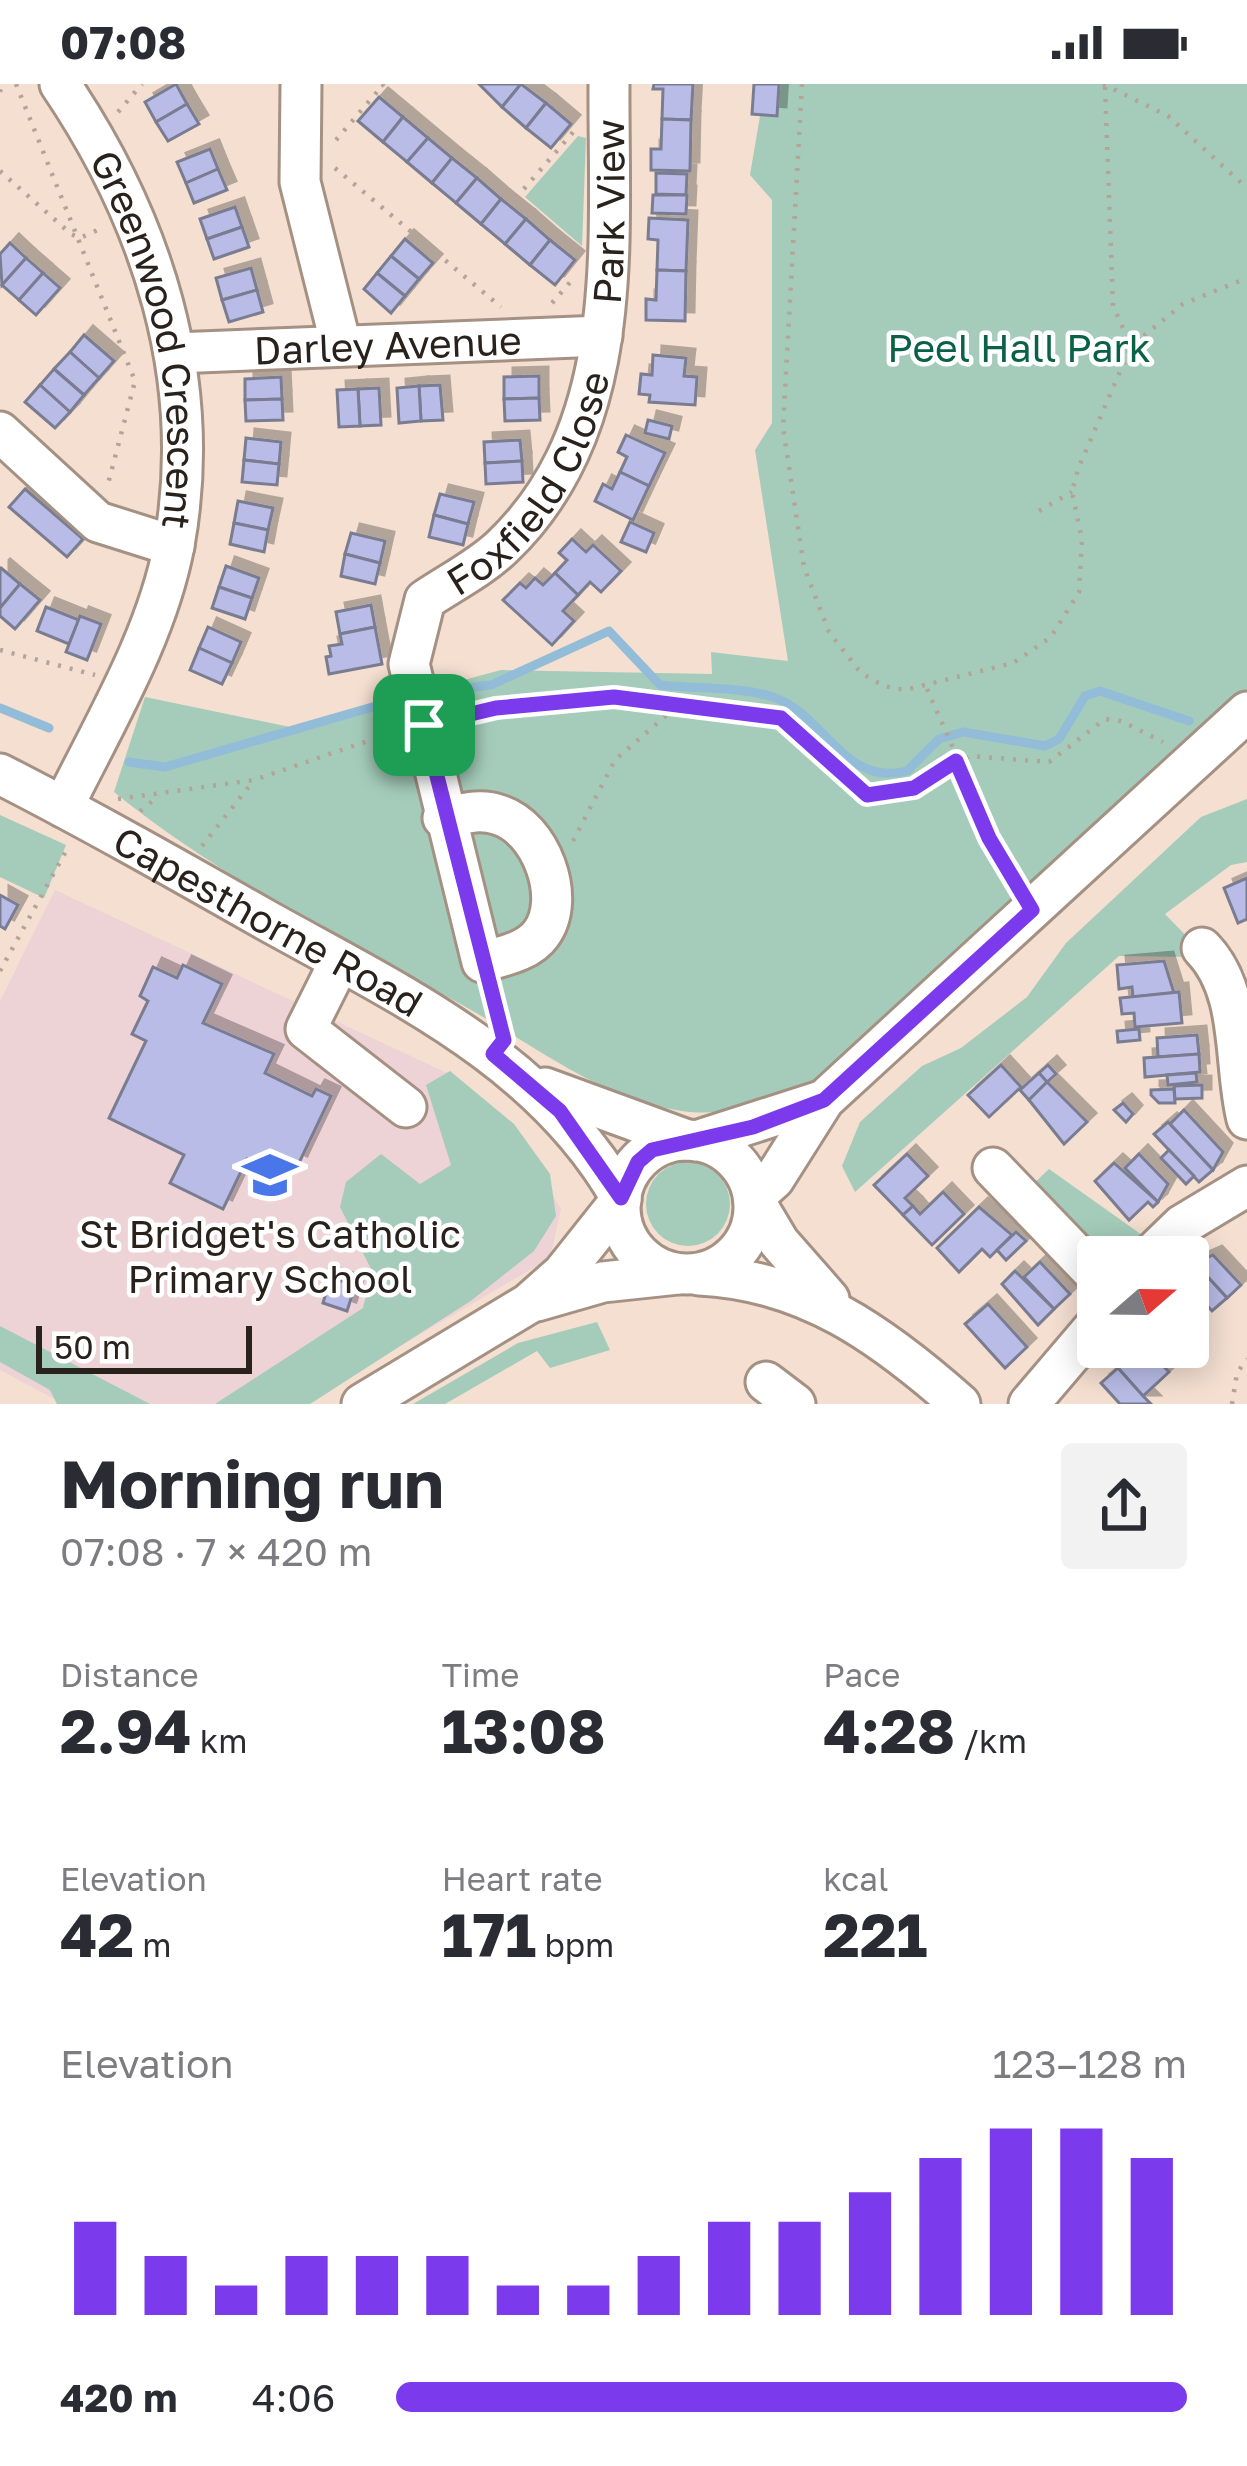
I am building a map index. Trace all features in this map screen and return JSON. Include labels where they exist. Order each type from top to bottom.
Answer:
[{"type":"street","name":"Greenwood Crescent","points":[[60,84],[107,156],[135,214],[175,353],[181,416],[174,546],[123,684],[63,807]]},
{"type":"street","points":[[301,84],[300,182],[341,345]]},
{"type":"street","name":"Park View","points":[[602,336],[597,267],[609,84]]},
{"type":"street","name":"Darley Avenue","points":[[175,353],[534,334],[602,336]]},
{"type":"street","name":"Foxfield Close","points":[[545,870],[551,913],[542,933],[529,946],[482,962],[443,818],[409,664],[425,600],[500,550],[542,502],[574,452],[596,382],[602,336]]},
{"type":"street","points":[[0,432],[98,522],[174,546]]},
{"type":"street","points":[[528,1304],[603,1282],[706,1272],[737,1252],[753,1219],[754,1199],[774,1179],[824,1100],[1247,712]]},
{"type":"street","name":"Capesthorne Road","points":[[0,774],[426,1010],[529,1082],[585,1141],[621,1199]]},
{"type":"street","points":[[443,818],[479,811],[502,815],[523,827],[545,870]]},
{"type":"street","points":[[340,961],[306,1029],[406,1107]]},
{"type":"street","points":[[1223,962],[1241,1055],[1247,1118]]},
{"type":"street","name":"Capesthorne Road","points":[[529,1082],[693,1141]]},
{"type":"street","points":[[362,1404],[528,1304],[563,1273],[621,1199],[638,1162],[670,1142],[693,1141],[824,1100]]},
{"type":"street","points":[[693,1141],[738,1163],[754,1199],[804,1274],[841,1312],[960,1404]]},
{"type":"street","points":[[990,1164],[1077,1254]]},
{"type":"street","points":[[1171,1236],[1247,1186]]},
{"type":"street","points":[[621,1199],[626,1234],[647,1261],[683,1274],[770,1282],[841,1312]]},
{"type":"street","points":[[1030,1404],[1077,1348]]},
{"type":"path","points":[[16,84],[135,381],[98,522]]},
{"type":"path","points":[[383,84],[597,267],[534,334],[322,157],[383,84]]},
{"type":"path","points":[[516,198],[582,122],[538,84]]},
{"type":"path","points":[[802,84],[783,427],[804,567],[829,632],[861,673],[884,686],[905,690],[927,686],[1026,657],[1064,622],[1079,592],[1083,564],[1072,492],[1131,346],[1183,304],[1247,278]]},
{"type":"path","points":[[1131,346],[1113,306],[1104,86],[1168,116],[1247,188]]},
{"type":"path","points":[[0,171],[80,238]]},
{"type":"path","points":[[80,238],[135,214]]},
{"type":"path","points":[[1040,511],[1072,492]]},
{"type":"path","points":[[0,650],[123,684]]},
{"type":"path","points":[[927,686],[989,838],[1032,910]]},
{"type":"path","points":[[106,801],[254,780],[422,716],[614,697],[781,718],[867,795],[914,788],[954,758],[985,755],[1049,762],[1070,752],[1105,719],[1131,724],[1151,740],[1210,745]]},
{"type":"path","points":[[545,870],[579,834],[615,760],[677,706]]},
{"type":"path","points":[[196,856],[254,780]]},
{"type":"path","points":[[128,820],[164,793]]},
{"type":"path","points":[[0,971],[66,851]]},
{"type":"path","points":[[1232,1404],[1237,1373],[1247,1359]]},
{"type":"shaded area","name":"St Bridget's Catholic Primary School","points":[[55,890],[447,1073],[519,1141],[561,1209],[550,1258],[301,1404],[64,1404],[0,1370],[0,1001]]},
{"type":"green space","name":"Peel Hall Park","points":[[780,84],[1247,84],[1247,689],[825,1078],[753,1106],[696,1112],[647,1103],[566,1067],[240,880],[114,792],[145,697],[290,727],[501,670],[712,674],[711,652],[788,661],[755,450],[772,423],[772,200],[750,175],[760,116],[777,111]]},
{"type":"green space","points":[[578,136],[586,138],[582,246],[525,197]]},
{"type":"green space","points":[[1247,799],[1247,862],[1231,865],[1165,914],[1197,947],[1193,957],[1119,956],[855,1192],[842,1166],[860,1122],[922,1066],[961,1048],[1027,997],[1066,943],[1201,817]]},
{"type":"green space","points":[[0,815],[66,845],[44,898],[0,877]]},
{"type":"green space","points":[[450,1071],[514,1124],[550,1174],[556,1216],[534,1251],[472,1300],[310,1404],[215,1404],[363,1308],[372,1271],[340,1207],[346,1182],[381,1154],[420,1184],[451,1165],[426,1085]]},
{"type":"green space","points":[[688,1162],[718,1174],[730,1204],[718,1234],[688,1246],[658,1234],[646,1204],[658,1174]]},
{"type":"green space","points":[[1049,1169],[1142,1235],[1077,1236],[1029,1188]]},
{"type":"green space","points":[[597,1322],[610,1350],[550,1368],[537,1351],[445,1404],[413,1404],[518,1343]]},
{"type":"green space","points":[[0,1326],[150,1404],[57,1404],[50,1390],[0,1362]]},
{"type":"building","points":[[176,84],[187,104],[156,122],[145,102]]},
{"type":"building","points":[[479,84],[521,84],[502,107]]},
{"type":"building","points":[[521,84],[546,103],[526,128],[502,107]]},
{"type":"building","points":[[654,84],[693,84],[691,120],[662,119],[663,89],[653,89]]},
{"type":"building","points":[[754,84],[779,84],[777,116],[752,114]]},
{"type":"building","points":[[379,97],[403,117],[383,142],[358,121]]},
{"type":"building","points":[[546,103],[571,124],[551,148],[526,128]]},
{"type":"building","points":[[187,104],[199,124],[168,141],[156,122]]},
{"type":"building","points":[[403,117],[428,138],[407,162],[383,142]]},
{"type":"building","points":[[662,119],[691,120],[690,171],[651,170],[651,149],[661,149]]},
{"type":"building","points":[[428,138],[452,158],[432,183],[407,162]]},
{"type":"building","points":[[210,149],[218,169],[186,183],[177,162]]},
{"type":"building","points":[[452,158],[477,178],[456,203],[432,183]]},
{"type":"building","points":[[218,169],[227,190],[194,203],[186,183]]},
{"type":"building","points":[[656,173],[687,174],[686,195],[656,194]]},
{"type":"building","points":[[477,178],[501,199],[481,224],[456,203]]},
{"type":"building","points":[[653,195],[687,195],[686,214],[652,213]]},
{"type":"building","points":[[501,199],[526,219],[505,244],[481,224]]},
{"type":"building","points":[[235,207],[242,227],[207,239],[200,219]]},
{"type":"building","points":[[649,218],[688,220],[686,271],[657,270],[658,240],[648,239]]},
{"type":"building","points":[[526,219],[550,240],[530,265],[505,244]]},
{"type":"building","points":[[242,227],[249,247],[214,259],[207,239]]},
{"type":"building","points":[[405,239],[433,263],[419,279],[391,256]]},
{"type":"building","points":[[550,240],[575,260],[555,285],[530,265]]},
{"type":"building","points":[[10,243],[26,258],[2,285],[0,254]]},
{"type":"building","points":[[391,256],[419,279],[405,296],[377,273]]},
{"type":"building","points":[[26,258],[43,273],[19,300],[2,285]]},
{"type":"building","points":[[251,268],[257,290],[222,300],[216,278]]},
{"type":"building","points":[[657,270],[686,271],[685,321],[646,320],[646,299],[656,300]]},
{"type":"building","points":[[43,273],[60,288],[36,315],[19,300]]},
{"type":"building","points":[[377,273],[405,296],[391,313],[364,289]]},
{"type":"building","points":[[257,290],[263,312],[229,322],[222,300]]},
{"type":"building","points":[[84,335],[114,361],[99,378],[70,352]]},
{"type":"building","points":[[70,352],[99,378],[84,395],[54,369]]},
{"type":"building","points":[[653,355],[686,358],[684,376],[697,377],[695,405],[649,402],[650,395],[639,394],[641,374],[652,375]]},
{"type":"building","points":[[54,369],[84,395],[70,412],[40,385]]},
{"type":"building","points":[[539,376],[539,398],[504,399],[504,377]]},
{"type":"building","points":[[281,377],[282,399],[245,400],[245,379]]},
{"type":"building","points":[[40,385],[70,412],[55,428],[25,402]]},
{"type":"building","points":[[440,385],[443,420],[421,421],[419,386]]},
{"type":"building","points":[[419,386],[421,421],[399,423],[397,388]]},
{"type":"building","points":[[379,388],[381,425],[360,426],[358,389]]},
{"type":"building","points":[[358,389],[360,426],[339,427],[337,390]]},
{"type":"building","points":[[539,398],[540,420],[505,421],[504,399]]},
{"type":"building","points":[[282,399],[283,420],[246,421],[245,400]]},
{"type":"building","points":[[648,420],[672,426],[669,439],[645,433]]},
{"type":"building","points":[[626,435],[665,453],[649,486],[620,472],[627,457],[618,452]]},
{"type":"building","points":[[246,438],[281,442],[279,464],[244,460]]},
{"type":"building","points":[[520,440],[522,461],[485,463],[484,442]]},
{"type":"building","points":[[244,460],[279,464],[277,485],[242,482]]},
{"type":"building","points":[[522,461],[523,482],[486,484],[485,463]]},
{"type":"building","points":[[620,472],[649,486],[633,520],[595,501],[603,484],[612,489]]},
{"type":"building","points":[[25,489],[83,539],[67,557],[9,507]]},
{"type":"building","points":[[440,494],[474,502],[468,524],[434,515]]},
{"type":"building","points":[[238,501],[273,508],[268,530],[234,523]]},
{"type":"building","points":[[434,515],[468,524],[463,545],[429,537]]},
{"type":"building","points":[[630,522],[654,533],[646,552],[621,542]]},
{"type":"building","points":[[234,523],[268,530],[264,552],[230,544]]},
{"type":"building","points":[[351,533],[385,541],[380,563],[345,554]]},
{"type":"building","points":[[572,539],[586,552],[593,545],[621,571],[601,592],[590,582],[578,595],[555,573],[567,560],[559,553]]},
{"type":"building","points":[[345,554],[380,563],[375,584],[341,576]]},
{"type":"building","points":[[226,566],[259,578],[252,598],[219,587]]},
{"type":"building","points":[[0,569],[20,584],[0,608]]},
{"type":"building","points":[[555,573],[578,595],[563,611],[574,621],[552,645],[503,600],[520,583],[526,588],[535,578],[543,585]]},
{"type":"building","points":[[20,584],[40,600],[15,629],[0,616],[0,608]]},
{"type":"building","points":[[219,587],[252,598],[245,619],[212,608]]},
{"type":"building","points":[[371,605],[375,627],[340,634],[336,612]]},
{"type":"building","points":[[46,607],[79,620],[69,644],[37,631]]},
{"type":"building","points":[[80,616],[101,624],[87,660],[66,652]]},
{"type":"building","points":[[208,627],[241,642],[232,663],[199,648]]},
{"type":"building","points":[[375,627],[382,664],[329,674],[329,646],[342,644],[340,634]]},
{"type":"building","points":[[199,648],[232,663],[222,684],[190,670]]},
{"type":"building","points":[[1247,878],[1247,919],[1238,923],[1224,888]]},
{"type":"building","points":[[0,895],[18,905],[5,929],[0,926]]},
{"type":"building","points":[[1164,961],[1174,993],[1133,997],[1132,987],[1119,989],[1117,965]]},
{"type":"building","points":[[183,965],[222,984],[203,1023],[274,1054],[265,1073],[312,1096],[316,1089],[331,1096],[298,1165],[276,1154],[269,1169],[247,1159],[223,1209],[170,1183],[184,1155],[109,1118],[146,1041],[132,1034],[148,1001],[140,996],[153,967],[177,978]]},
{"type":"building","points":[[1179,992],[1182,1023],[1135,1027],[1134,1013],[1122,1014],[1120,998]]},
{"type":"building","points":[[1139,1029],[1140,1040],[1118,1042],[1117,1031]]},
{"type":"building","points":[[1197,1035],[1199,1054],[1158,1057],[1157,1038]]},
{"type":"building","points":[[1199,1054],[1200,1072],[1145,1077],[1144,1058]]},
{"type":"building","points":[[1001,1065],[1021,1087],[989,1117],[968,1095]]},
{"type":"building","points":[[1048,1065],[1056,1074],[1047,1082],[1039,1073]]},
{"type":"building","points":[[1039,1073],[1047,1082],[1029,1100],[1020,1090]]},
{"type":"building","points":[[1196,1073],[1197,1082],[1168,1085],[1167,1075]]},
{"type":"building","points":[[1047,1082],[1087,1122],[1064,1144],[1029,1100]]},
{"type":"building","points":[[1202,1085],[1202,1098],[1175,1099],[1174,1086]]},
{"type":"building","points":[[1174,1089],[1175,1103],[1159,1103],[1151,1095],[1151,1090]]},
{"type":"building","points":[[1123,1103],[1133,1114],[1126,1122],[1114,1110]]},
{"type":"building","points":[[1184,1110],[1223,1152],[1213,1170],[1170,1124]]},
{"type":"building","points":[[1168,1122],[1213,1170],[1199,1182],[1154,1134]]},
{"type":"building","points":[[1169,1150],[1194,1176],[1186,1184],[1161,1158]]},
{"type":"building","points":[[907,1154],[928,1176],[905,1198],[913,1206],[903,1215],[874,1185]]},
{"type":"building","points":[[1139,1154],[1168,1184],[1158,1202],[1125,1168]]},
{"type":"building","points":[[1114,1163],[1158,1202],[1153,1207],[1148,1202],[1129,1220],[1095,1181]]},
{"type":"building","points":[[943,1192],[964,1214],[932,1245],[903,1215],[913,1206],[920,1214]]},
{"type":"building","points":[[979,1207],[1012,1235],[990,1257],[982,1249],[959,1272],[937,1248]]},
{"type":"building","points":[[1016,1232],[1026,1241],[1006,1260],[997,1250]]},
{"type":"building","points":[[1213,1255],[1241,1285],[1227,1298],[1209,1278],[1209,1257]]},
{"type":"building","points":[[1040,1262],[1070,1294],[1054,1309],[1024,1277]]},
{"type":"building","points":[[1015,1271],[1054,1309],[1038,1325],[1002,1284]]},
{"type":"building","points":[[331,1277],[355,1286],[347,1311],[323,1303]]},
{"type":"building","points":[[1209,1278],[1227,1298],[1212,1311],[1209,1308]]},
{"type":"building","points":[[988,1304],[1027,1347],[1005,1368],[965,1324]]},
{"type":"building","points":[[1118,1368],[1165,1368],[1169,1372],[1143,1396]]},
{"type":"building","points":[[1118,1368],[1151,1404],[1120,1404],[1101,1383]]},
{"type":"waterway","points":[[424,693],[491,685],[609,631],[660,685],[732,689],[773,697],[807,718],[850,759],[885,773],[907,771],[939,739],[963,732],[1045,746],[1059,739],[1085,696],[1100,691],[1189,721]]},
{"type":"waterway","points":[[129,762],[165,767],[407,697]]},
{"type":"waterway","points":[[0,708],[49,728]]},
{"type":"place","name":"St Bridget's Catholic Primary School","points":[[270,1175]]},
{"type":"route","points":[[614,697],[781,718],[807,738],[840,776],[867,795],[914,788],[956,761],[1006,872],[1032,910],[824,1100],[753,1127],[696,1141],[670,1142],[652,1150],[627,1179],[621,1198],[560,1111],[493,1054],[504,1040],[443,818],[424,725],[496,708],[614,697]]}]
